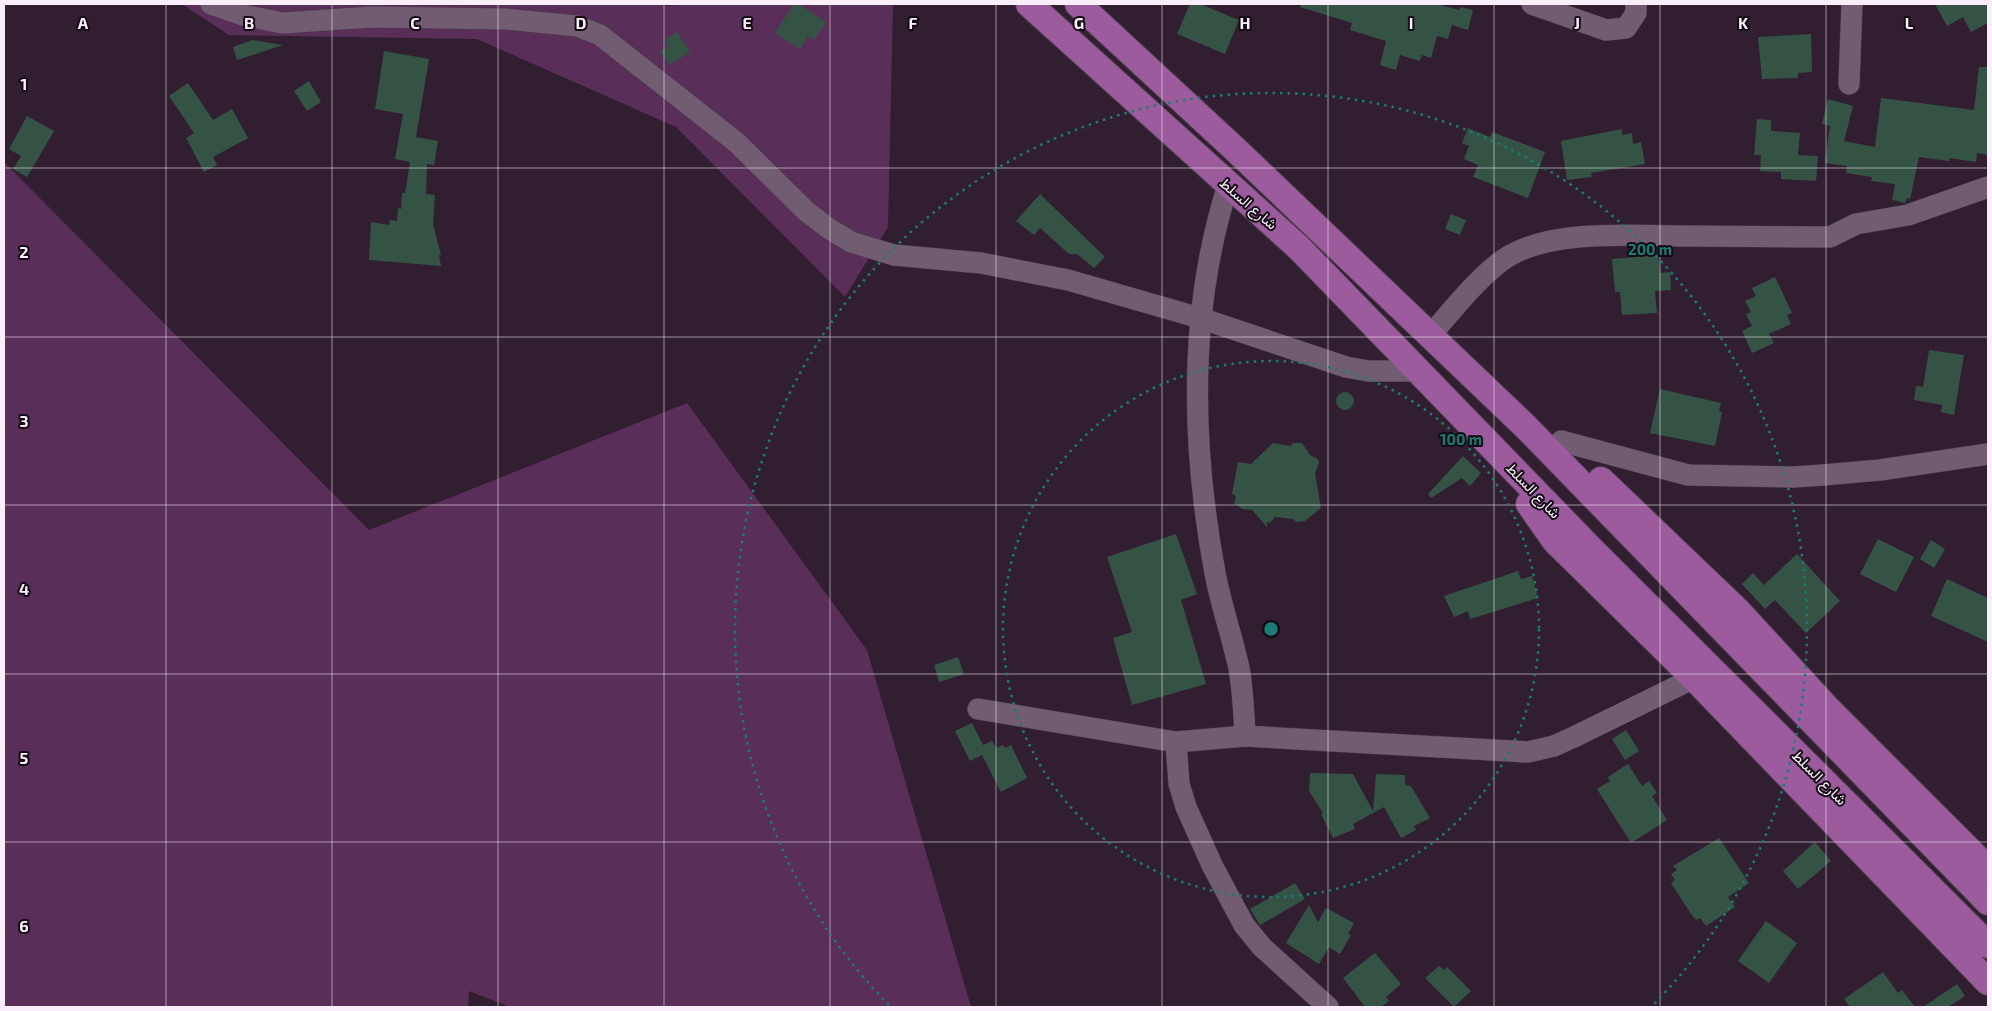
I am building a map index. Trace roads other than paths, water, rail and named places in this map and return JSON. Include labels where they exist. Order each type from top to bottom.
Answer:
[{"type":"main road","name":"شارع السلط","points":[[1028,4],[1299,248],[1421,372],[1493,449],[1988,945]]},
{"type":"main road","name":"شارع السلط","points":[[1078,4],[1237,151],[1438,346],[1526,428],[1988,902]]},
{"type":"main road","points":[[1438,346],[1485,371],[1561,441],[1738,611],[1828,708],[1988,869]]},
{"type":"main road","points":[[1493,449],[1555,541],[1694,678],[1988,982]]},
{"type":"street","points":[[211,4],[243,15],[282,23],[373,17],[506,19],[577,26],[600,34],[608,40],[736,142],[806,210],[828,228],[851,242],[894,255],[981,263],[1068,280],[1200,318],[1346,366],[1368,371],[1421,372]]},
{"type":"street","points":[[1532,4],[1606,30],[1617,30],[1626,28],[1632,22],[1636,13],[1636,4]]},
{"type":"street","points":[[1849,84],[1858,6]]},
{"type":"street","points":[[1228,185],[1214,226],[1200,318],[1196,394],[1202,488],[1216,576],[1239,669],[1244,707],[1245,736]]},
{"type":"street","points":[[1438,346],[1489,272],[1510,255],[1545,242],[1565,238],[1635,236],[1778,235],[1830,237],[1856,224],[1908,215],[1988,187]]},
{"type":"street","points":[[1561,441],[1688,475],[1794,477],[1824,475],[1880,470],[1988,454]]},
{"type":"street","points":[[978,709],[1176,742],[1245,736],[1528,752],[1548,748],[1694,678]]},
{"type":"street","points":[[1176,742],[1179,784],[1186,807],[1212,865],[1244,925],[1262,948],[1328,1007]]}]
